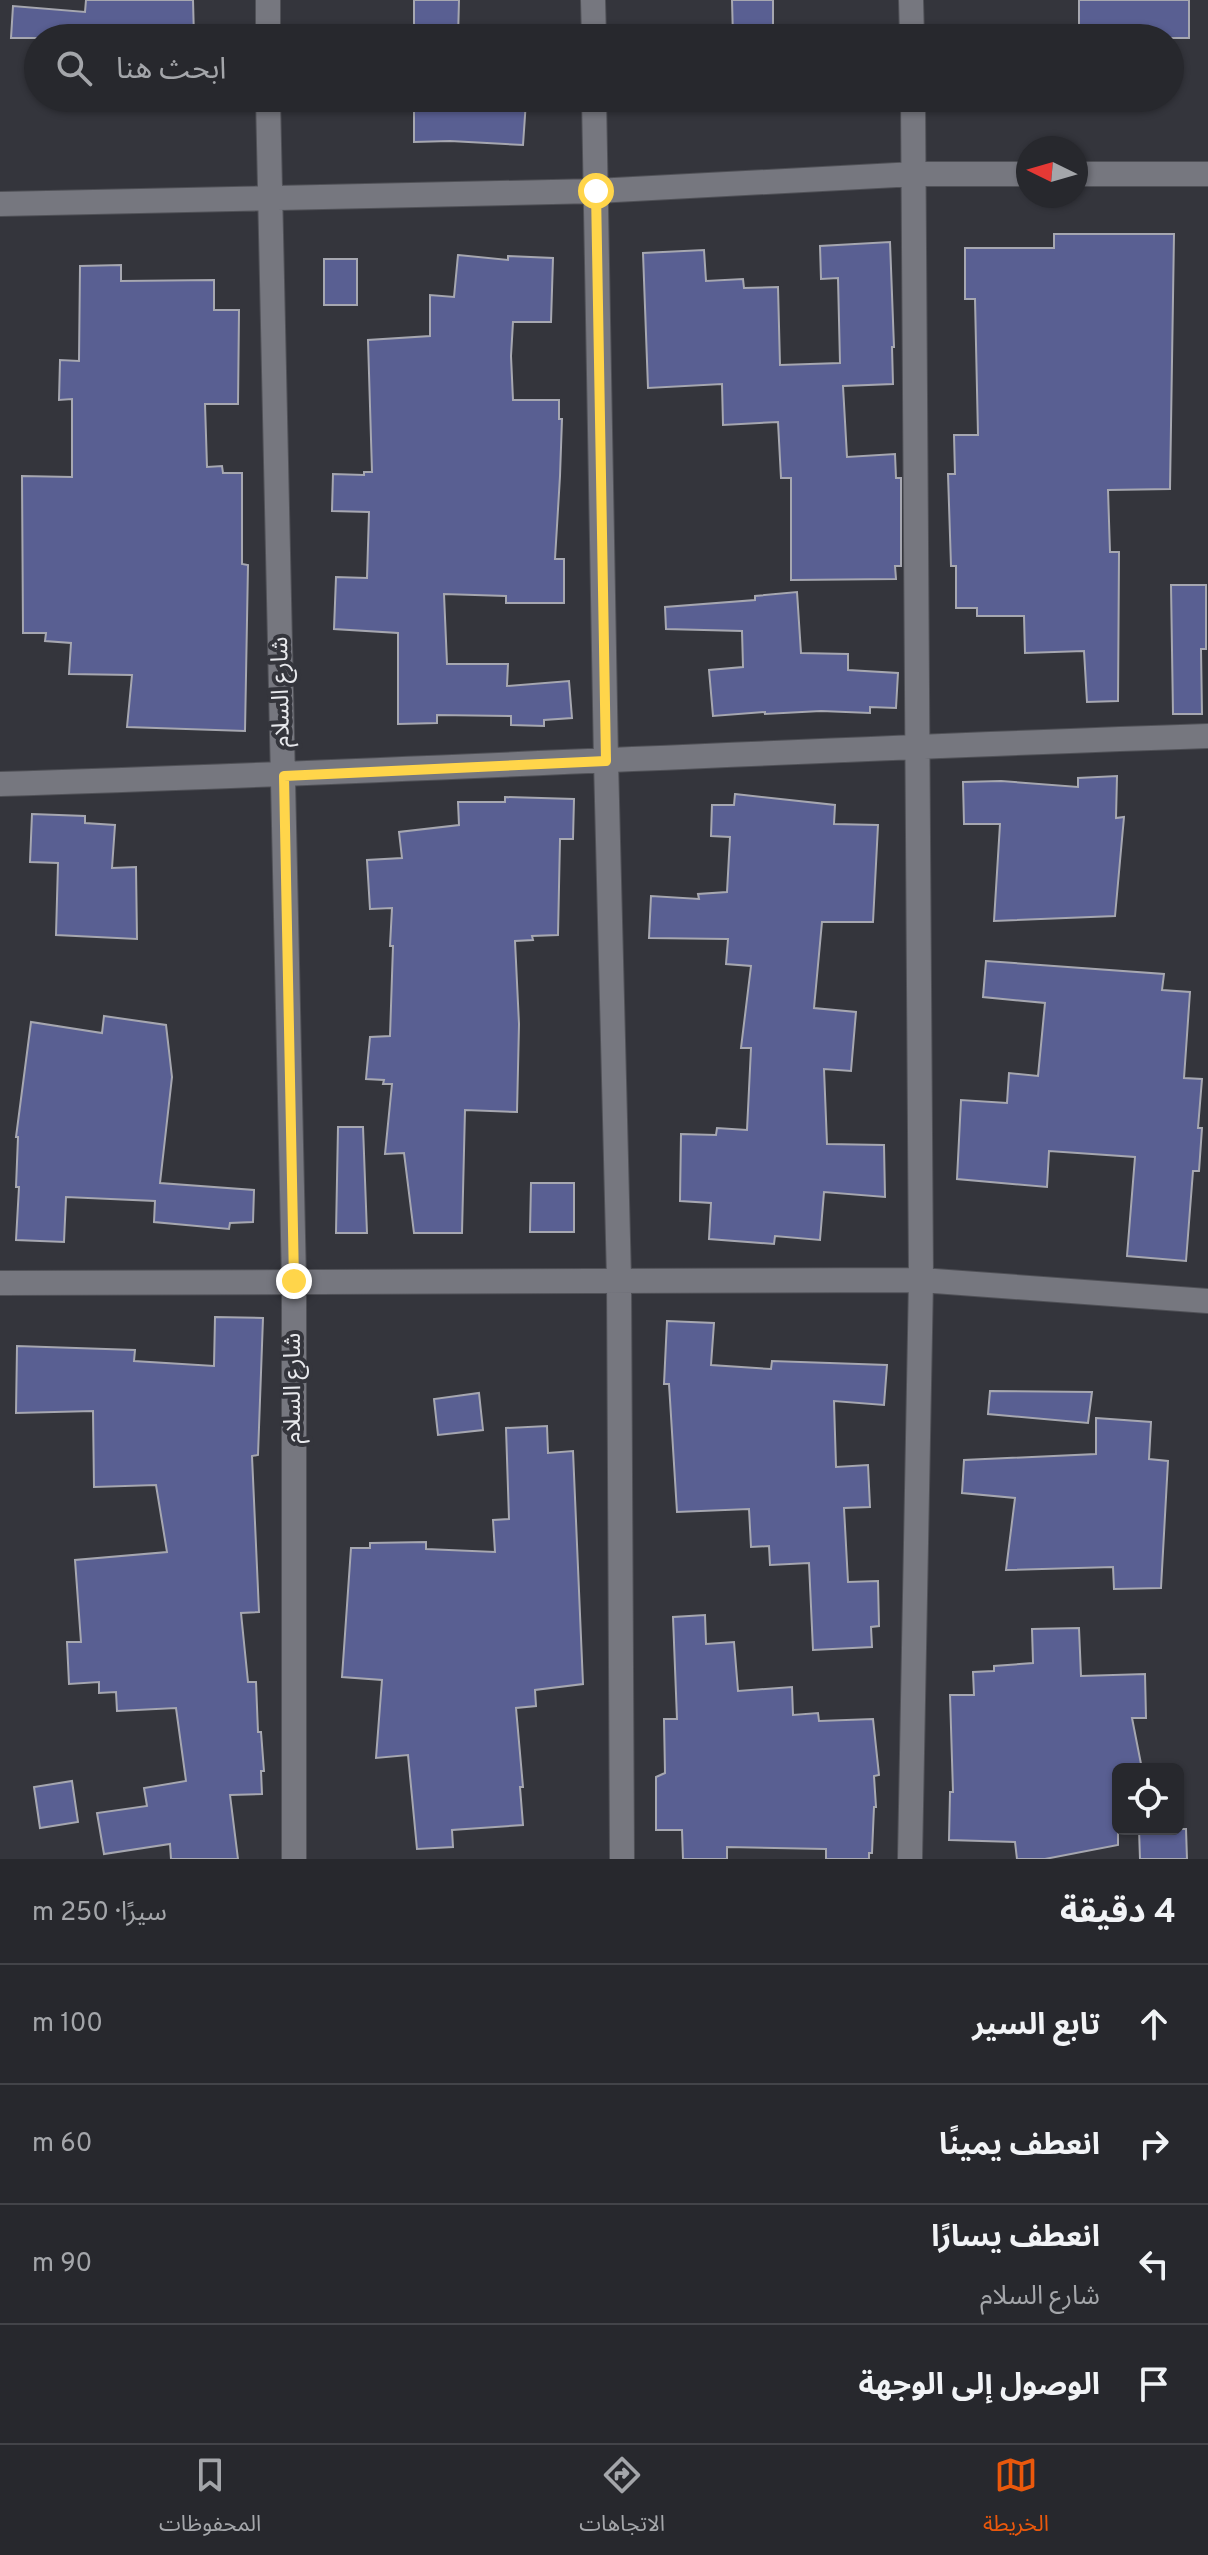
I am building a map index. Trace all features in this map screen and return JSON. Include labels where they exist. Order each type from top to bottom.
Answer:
[{"type":"street","points":[[268,0],[268,24]]},
{"type":"street","points":[[593,0],[594,24]]},
{"type":"street","points":[[911,0],[912,24]]},
{"type":"street","name":"شارع السلام","points":[[268,112],[294,1281],[294,1859]]},
{"type":"street","points":[[594,112],[619,1279],[622,1859]]},
{"type":"street","points":[[910,1859],[921,1280],[913,112]]},
{"type":"street","points":[[0,204],[596,191],[915,174],[1016,174]]},
{"type":"street","points":[[1088,174],[1208,174]]},
{"type":"street","points":[[0,784],[284,776],[916,746],[1208,736]]},
{"type":"street","points":[[0,1283],[921,1280],[1208,1301]]},
{"type":"building","points":[[86,0],[193,0],[194,24],[24,24],[24,38],[11,38],[13,6],[85,12]]},
{"type":"building","points":[[414,0],[459,0],[458,24],[414,24]]},
{"type":"building","points":[[732,0],[773,0],[773,24],[733,24]]},
{"type":"building","points":[[1079,0],[1189,0],[1189,38],[1184,38],[1184,24],[1079,24]]},
{"type":"building","points":[[414,112],[525,112],[523,145],[414,142]]},
{"type":"building","points":[[1054,234],[1174,234],[1170,489],[1108,490],[1110,552],[1119,552],[1118,701],[1087,702],[1084,651],[1025,653],[1024,616],[977,616],[977,608],[956,608],[956,566],[951,566],[948,474],[955,474],[954,435],[978,435],[975,299],[965,299],[965,248],[1054,248]]},
{"type":"building","points":[[890,242],[893,384],[843,386],[847,457],[895,454],[896,478],[901,478],[901,566],[895,566],[896,579],[791,580],[791,478],[781,478],[778,422],[723,425],[722,384],[648,388],[643,253],[704,250],[706,281],[743,279],[744,288],[778,287],[780,365],[840,363],[838,278],[821,279],[820,246]]},
{"type":"building","points":[[458,255],[508,260],[508,256],[553,258],[551,322],[513,322],[511,356],[513,400],[559,400],[559,419],[562,419],[555,559],[564,559],[564,603],[506,603],[506,596],[444,594],[447,664],[508,664],[507,686],[569,681],[572,718],[544,720],[544,726],[511,725],[511,716],[437,715],[437,723],[398,724],[398,633],[334,629],[336,577],[367,578],[369,512],[332,511],[333,474],[364,475],[364,472],[372,472],[368,340],[430,336],[430,295],[454,297]]},
{"type":"building","points":[[324,259],[357,259],[357,305],[324,305]]},
{"type":"building","points":[[121,265],[121,281],[214,280],[214,310],[239,310],[238,404],[205,404],[207,467],[222,466],[223,473],[242,473],[242,564],[248,565],[245,731],[127,727],[132,675],[69,674],[71,643],[45,641],[46,633],[23,633],[22,476],[72,477],[72,399],[59,400],[60,360],[79,361],[80,266]]},
{"type":"building","points":[[1171,585],[1206,585],[1206,649],[1201,649],[1202,714],[1173,714]]},
{"type":"building","points":[[797,592],[801,653],[848,654],[848,670],[898,673],[896,708],[870,707],[870,713],[765,712],[713,716],[709,670],[743,667],[742,631],[666,629],[665,607],[755,600],[755,596]]},
{"type":"building","points":[[1117,776],[1116,818],[1124,817],[1115,916],[994,921],[1000,824],[964,824],[963,782],[1001,781],[1078,787],[1078,778]]},
{"type":"building","points":[[735,794],[835,805],[834,824],[878,825],[873,922],[822,922],[814,1008],[856,1012],[851,1071],[824,1069],[827,1144],[884,1145],[885,1197],[824,1192],[820,1240],[775,1236],[774,1244],[709,1239],[711,1203],[680,1201],[681,1134],[716,1135],[717,1128],[747,1130],[751,1048],[741,1048],[751,966],[726,964],[728,939],[649,938],[651,896],[699,899],[698,894],[727,892],[730,837],[711,836],[712,805],[734,805]]},
{"type":"building","points":[[505,797],[574,799],[573,839],[560,839],[558,935],[532,936],[533,940],[515,941],[519,1024],[517,1112],[465,1110],[462,1233],[414,1233],[404,1153],[385,1154],[392,1084],[383,1084],[384,1080],[366,1079],[370,1037],[390,1036],[393,946],[390,946],[392,908],[370,909],[367,860],[402,858],[399,832],[459,825],[458,802],[505,802]]},
{"type":"building","points":[[32,814],[85,816],[85,823],[115,825],[112,868],[136,867],[137,939],[56,935],[58,863],[30,862]]},
{"type":"building","points":[[986,961],[1164,974],[1162,990],[1190,992],[1184,1078],[1202,1079],[1198,1128],[1202,1128],[1199,1171],[1193,1171],[1186,1261],[1127,1256],[1135,1157],[1049,1151],[1047,1187],[957,1179],[961,1100],[1007,1103],[1009,1073],[1038,1076],[1045,1003],[983,997]]},
{"type":"building","points":[[104,1016],[166,1025],[172,1077],[160,1183],[254,1190],[253,1222],[230,1223],[229,1229],[154,1222],[155,1201],[66,1197],[64,1242],[16,1240],[19,1187],[16,1187],[16,1137],[31,1022],[102,1033]]},
{"type":"building","points":[[338,1127],[363,1127],[367,1233],[336,1233]]},
{"type":"building","points":[[531,1183],[574,1183],[574,1232],[530,1232]]},
{"type":"building","points":[[215,1317],[263,1318],[258,1455],[252,1456],[259,1612],[241,1613],[248,1682],[256,1682],[258,1732],[261,1732],[264,1771],[261,1771],[262,1794],[230,1795],[238,1859],[171,1859],[170,1844],[104,1854],[97,1813],[147,1806],[144,1788],[186,1781],[176,1708],[117,1711],[116,1692],[99,1693],[99,1682],[69,1684],[67,1642],[81,1642],[75,1560],[167,1552],[156,1485],[94,1487],[93,1411],[16,1413],[17,1346],[135,1350],[134,1361],[214,1366]]},
{"type":"building","points":[[667,1321],[714,1323],[711,1365],[771,1369],[772,1361],[887,1365],[884,1405],[834,1401],[836,1467],[868,1465],[870,1507],[844,1508],[848,1582],[878,1581],[879,1626],[871,1627],[872,1647],[813,1650],[809,1563],[770,1565],[769,1546],[751,1547],[749,1509],[677,1512],[669,1384],[664,1384]]},
{"type":"building","points":[[990,1391],[1092,1392],[1088,1423],[988,1414]]},
{"type":"building","points":[[479,1393],[483,1430],[438,1435],[434,1399]]},
{"type":"building","points":[[1096,1418],[1151,1422],[1149,1459],[1168,1461],[1161,1588],[1114,1589],[1113,1567],[1006,1570],[1015,1498],[962,1493],[964,1460],[1096,1454]]},
{"type":"building","points":[[547,1426],[548,1453],[573,1451],[583,1684],[535,1690],[536,1706],[516,1708],[523,1825],[452,1830],[453,1847],[417,1849],[408,1755],[376,1758],[382,1680],[342,1677],[351,1548],[370,1548],[370,1543],[426,1542],[426,1549],[495,1552],[493,1520],[509,1519],[506,1428]]},
{"type":"building","points":[[705,1615],[706,1644],[734,1642],[738,1691],[792,1687],[793,1715],[818,1713],[819,1721],[873,1719],[879,1775],[874,1776],[876,1807],[869,1859],[826,1859],[826,1849],[727,1847],[727,1859],[683,1859],[682,1830],[656,1830],[656,1777],[665,1773],[664,1719],[677,1719],[673,1617]]},
{"type":"building","points":[[1079,1628],[1081,1676],[1145,1674],[1146,1718],[1132,1718],[1141,1763],[1112,1763],[1112,1835],[1118,1835],[1118,1845],[1045,1859],[1017,1859],[1015,1842],[949,1840],[950,1792],[953,1792],[950,1695],[974,1695],[973,1672],[994,1671],[994,1666],[1033,1663],[1032,1629]]},
{"type":"building","points":[[72,1781],[78,1822],[40,1828],[34,1787]]},
{"type":"building","points":[[1186,1829],[1187,1859],[1140,1859],[1139,1835],[1184,1835]]},
{"type":"route","points":[[294,1281],[284,776],[606,761],[596,191]]}]
